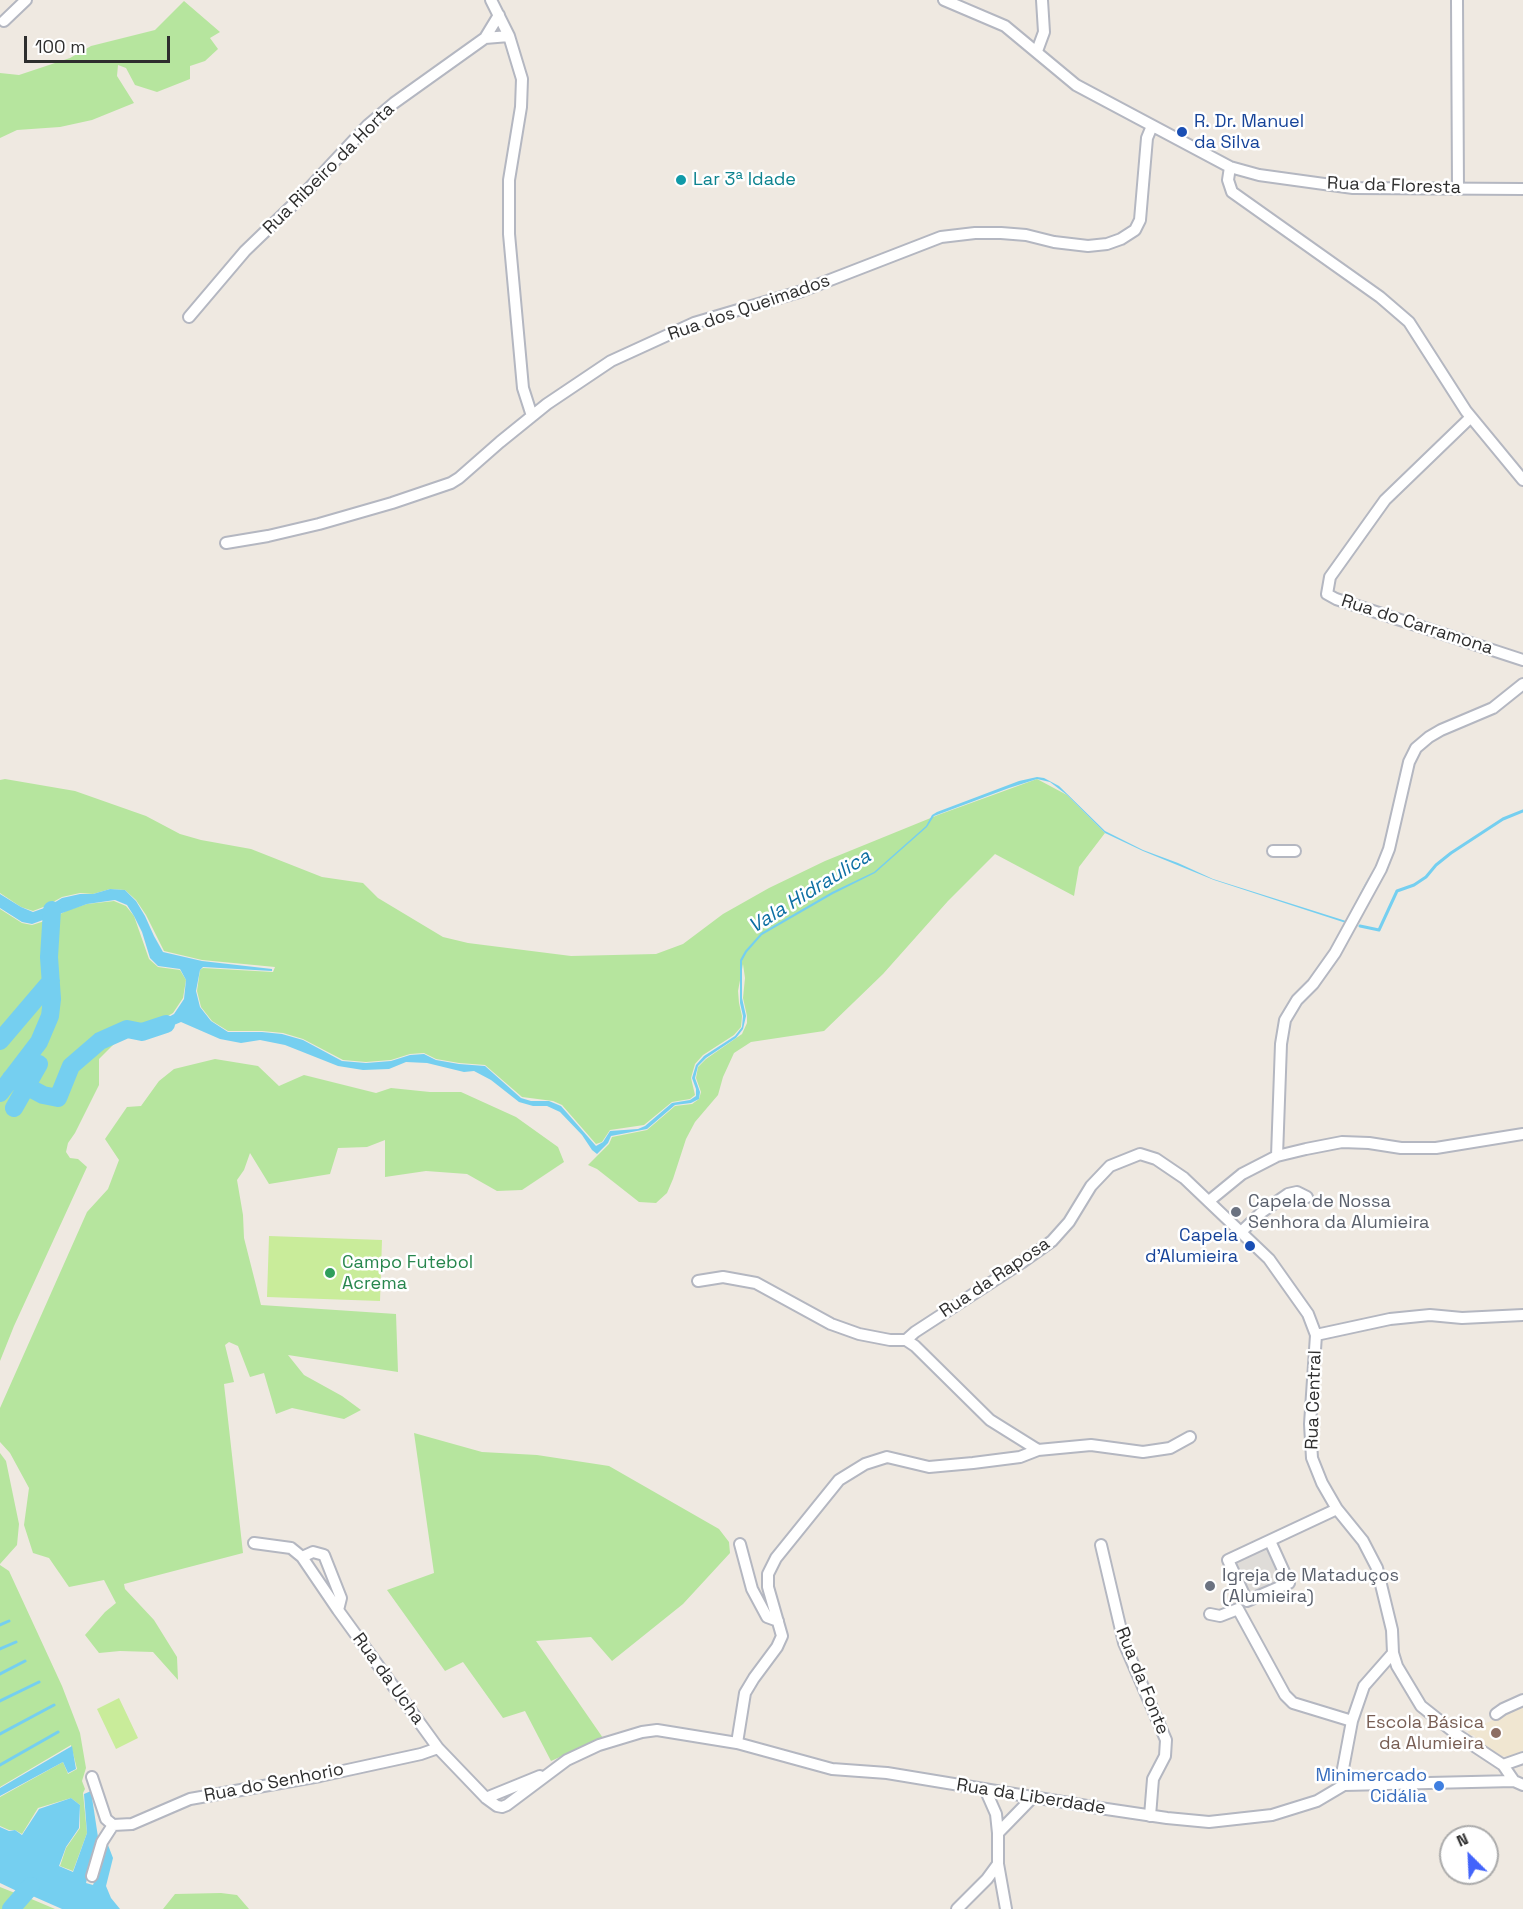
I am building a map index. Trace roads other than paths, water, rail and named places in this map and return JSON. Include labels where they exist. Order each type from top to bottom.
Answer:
[{"type":"street","points":[[4,21],[26,0]]},
{"type":"street","points":[[491,0],[508,36],[522,79],[509,180],[509,234],[523,388],[532,416]]},
{"type":"street","name":"Rua da Floresta","points":[[944,0],[1005,26],[1076,85],[1230,167],[1259,176],[1353,188],[1523,189]]},
{"type":"street","points":[[1036,51],[1044,32],[1042,0]]},
{"type":"street","points":[[1457,0],[1458,189]]},
{"type":"street","name":"Rua Ribeiro da Horta","points":[[189,317],[245,251],[301,197],[368,125],[394,103],[485,38],[499,15]]},
{"type":"street","points":[[485,38],[508,36]]},
{"type":"street","name":"Rua dos Queimados","points":[[226,543],[319,524],[451,483],[532,416],[608,363],[694,323],[799,292],[941,237],[1001,233],[1088,246],[1107,244],[1121,239],[1135,230],[1140,220],[1147,138],[1152,126]]},
{"type":"street","points":[[1230,167],[1228,180],[1232,192],[1255,211],[1380,297],[1409,322],[1471,417],[1523,480]]},
{"type":"street","name":"Rua do Carramona","points":[[1471,417],[1385,500],[1330,577],[1327,594],[1336,599],[1523,660]]},
{"type":"street","points":[[1277,1156],[1281,1044],[1285,1020],[1297,1000],[1313,984],[1335,953],[1381,869],[1389,849],[1409,762],[1416,748],[1442,730],[1493,708],[1523,684]]},
{"type":"street","points":[[1273,851],[1295,851]]},
{"type":"street","points":[[1209,1201],[1242,1174],[1277,1156],[1342,1142],[1401,1148],[1436,1148],[1523,1134]]},
{"type":"street","name":"Rua da Raposa","points":[[906,1340],[1052,1241],[1069,1222],[1091,1186],[1110,1166],[1140,1154],[1156,1159],[1184,1178],[1209,1201]]},
{"type":"street","points":[[1241,1232],[1262,1212],[1288,1194],[1297,1192],[1307,1197]]},
{"type":"street","name":"Rua Central","points":[[1209,1201],[1269,1259],[1308,1314],[1316,1335],[1310,1424],[1312,1458],[1322,1483],[1337,1509],[1363,1541],[1377,1568],[1392,1630],[1393,1653],[1397,1665],[1421,1706],[1459,1736],[1503,1765],[1519,1783]]},
{"type":"street","points":[[698,1281],[723,1277],[756,1283],[831,1324],[859,1334],[890,1340],[906,1340],[922,1352],[990,1420],[1038,1450]]},
{"type":"street","points":[[1316,1335],[1390,1319],[1430,1315],[1462,1318],[1523,1315]]},
{"type":"street","points":[[737,1743],[746,1693],[782,1636],[768,1587],[768,1574],[776,1558],[839,1480],[865,1464],[887,1457],[929,1467],[1020,1457],[1038,1450],[1091,1445],[1143,1452],[1170,1448],[1190,1437]]},
{"type":"street","points":[[1337,1509],[1228,1560],[1243,1605],[1286,1695],[1293,1703],[1353,1721]]},
{"type":"street","points":[[1210,1614],[1220,1616],[1289,1583],[1270,1541]]},
{"type":"street","name":"Rua da Ucha","points":[[254,1543],[291,1548],[302,1557],[438,1748]]},
{"type":"street","points":[[740,1544],[752,1588],[767,1617],[778,1621]]},
{"type":"street","name":"Rua da Fonte","points":[[1101,1545],[1124,1643],[1166,1740],[1165,1756],[1153,1779],[1150,1816]]},
{"type":"street","name":"Rua da Ucha","points":[[302,1557],[313,1552],[324,1555],[341,1598],[338,1610]]},
{"type":"street","points":[[1344,1785],[1342,1774],[1353,1721],[1364,1686],[1393,1653]]},
{"type":"street","points":[[1496,1714],[1523,1700]]},
{"type":"street","name":"Rua da Liberdade","points":[[438,1748],[486,1798],[502,1807],[567,1760],[599,1745],[642,1732],[657,1730],[737,1743],[832,1768],[887,1773],[1150,1816],[1209,1822],[1272,1815],[1317,1801],[1344,1785],[1519,1783]]},
{"type":"street","name":"Rua do Senhorio","points":[[112,1825],[132,1824],[190,1799],[320,1776],[421,1754],[438,1748]]},
{"type":"street","points":[[1503,1765],[1523,1758]]},
{"type":"street","points":[[92,1777],[102,1813],[112,1825],[102,1842],[92,1876]]},
{"type":"street","points":[[985,1789],[996,1814],[998,1864],[1006,1909]]},
{"type":"street","points":[[998,1833],[1034,1796]]},
{"type":"street","points":[[957,1909],[987,1880],[998,1864]]},
{"type":"water","points":[[1037,777],[1044,778],[1059,786],[1105,831],[1143,850],[1213,879],[1346,921],[1369,876],[1346,923],[1214,880],[1143,851],[1105,833],[1067,795],[1050,782],[1037,779],[1009,788],[934,816],[927,827],[875,873],[762,935],[742,961],[742,998],[746,1016],[743,1029],[736,1038],[698,1066],[695,1078],[700,1092],[699,1099],[691,1103],[675,1105],[647,1129],[611,1136],[608,1143],[597,1154],[560,1112],[547,1106],[533,1106],[519,1102],[491,1080],[474,1071],[464,1072],[427,1063],[406,1062],[389,1069],[363,1070],[338,1066],[285,1045],[260,1040],[241,1043],[220,1039],[181,1022],[167,1028],[142,1032],[174,1014],[184,999],[186,980],[180,969],[158,966],[150,958],[142,932],[127,905],[115,900],[87,904],[32,924],[22,922],[0,908],[0,894],[33,912],[62,898],[110,889],[125,890],[136,901],[163,952],[202,961],[272,969],[272,971],[203,967],[200,970],[196,991],[200,1007],[211,1021],[228,1032],[282,1034],[303,1040],[342,1061],[366,1063],[391,1061],[410,1055],[424,1054],[436,1060],[485,1066],[521,1098],[531,1101],[549,1101],[561,1106],[596,1146],[603,1142],[610,1131],[638,1129],[645,1126],[672,1103],[690,1100],[696,1096],[692,1078],[696,1065],[704,1056],[735,1036],[742,1027],[740,960],[761,933],[832,892],[874,872],[926,826],[932,815],[937,812],[1019,781]]},
{"type":"water","points":[[72,1746],[76,1769],[68,1773],[63,1762],[0,1796],[0,1788]]},
{"type":"water","points":[[91,1791],[98,1837],[86,1883],[93,1885],[108,1845],[113,1858],[106,1886],[111,1898],[120,1909],[62,1909],[28,1894],[17,1904],[21,1893],[0,1883],[0,1827],[9,1831],[15,1830],[22,1835],[39,1809],[71,1798],[80,1805],[79,1828],[66,1847],[59,1866],[73,1872],[87,1833],[84,1794]]},
{"type":"waterway","name":"Vala Hidraulica","points":[[1360,926],[1379,930],[1397,891],[1414,885],[1451,853],[1503,819],[1523,811]]},
{"type":"waterway","points":[[0,1093],[39,1042],[50,1016],[52,999],[49,957],[52,910]]},
{"type":"waterway","points":[[0,1041],[51,981]]},
{"type":"waterway","points":[[11,1078],[43,1095],[58,1098],[71,1066],[100,1041],[127,1029],[142,1032],[166,1024]]},
{"type":"waterway","points":[[14,1108],[39,1064]]},
{"type":"waterway","points":[[0,1625],[9,1621]]},
{"type":"waterway","points":[[0,1649],[16,1642]]},
{"type":"waterway","points":[[0,1674],[25,1661]]},
{"type":"waterway","points":[[0,1701],[39,1682]]},
{"type":"waterway","points":[[0,1734],[54,1705]]},
{"type":"waterway","points":[[0,1765],[58,1732]]},
{"type":"waterway","points":[[11,1909],[31,1886]]},
{"type":"place","name":"R. Dr. Manuel da Silva","points":[[1182,132]]},
{"type":"place","name":"Lar 3ª Idade","points":[[681,180]]},
{"type":"place","name":"Capela de Nossa Senhora da Alumieira","points":[[1236,1212]]},
{"type":"place","name":"Capela d'Alumieira","points":[[1250,1246]]},
{"type":"place","name":"Campo Futebol Acrema","points":[[330,1273]]},
{"type":"place","name":"Igreja de Mataduços (Alumieira)","points":[[1210,1586]]},
{"type":"place","name":"Escola Básica da Alumieira","points":[[1496,1733]]},
{"type":"place","name":"Minimercado Cidália","points":[[1439,1786]]}]
